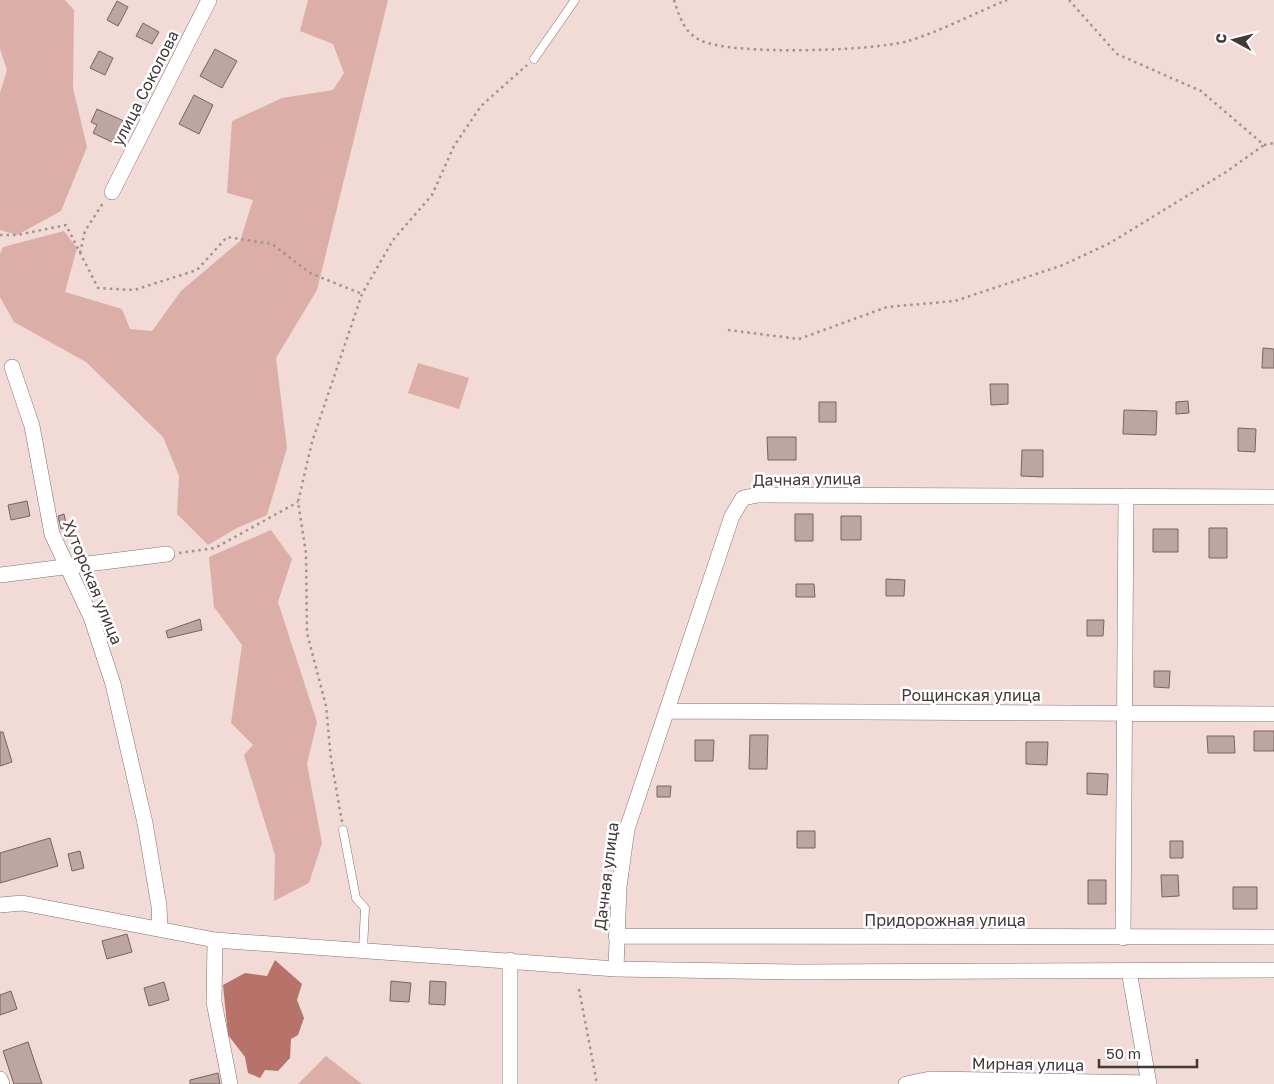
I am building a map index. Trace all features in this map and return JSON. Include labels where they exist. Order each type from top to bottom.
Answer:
[{"type":"street","name":"улица Соколова","points":[[112,192],[209,0]]},
{"type":"street","name":"Хуторская улица","points":[[12,367],[32,426],[52,534],[90,617],[113,684],[145,823],[159,906],[160,929]]},
{"type":"street","name":"Дачная улица","points":[[616,969],[616,936],[627,829],[732,516],[743,498],[758,495],[1274,497]]},
{"type":"street","points":[[1123,938],[1126,496]]},
{"type":"street","points":[[0,575],[167,554]]},
{"type":"street","name":"Рощинская улица","points":[[667,711],[1274,714]]},
{"type":"street","points":[[0,905],[22,903],[215,940],[616,969],[798,972],[1274,970]]},
{"type":"street","name":"Придорожная улица","points":[[616,936],[1274,937]]},
{"type":"street","points":[[215,940],[214,1002],[230,1084]]},
{"type":"street","points":[[510,960],[510,1084]]},
{"type":"street","points":[[1128,971],[1149,1084]]},
{"type":"street","points":[[0,1079],[2,1084]]},
{"type":"street","name":"Мирная улица","points":[[906,1084],[930,1079],[1149,1084]]},
{"type":"lane","points":[[534,59],[575,0]]},
{"type":"lane","points":[[343,830],[356,898],[365,908],[363,950]]},
{"type":"path","points":[[674,0],[681,22],[699,40],[731,49],[858,49],[908,41],[1007,0]]},
{"type":"path","points":[[1068,0],[1117,54],[1201,92],[1264,145]]},
{"type":"path","points":[[343,830],[331,759],[326,706],[307,633],[306,553],[298,502],[312,442],[362,294],[393,240],[432,194],[454,146],[480,106],[534,59]]},
{"type":"path","points":[[728,330],[799,339],[887,307],[955,301],[1063,265],[1110,243],[1226,172],[1264,145],[1274,144]]},
{"type":"path","points":[[80,253],[85,231],[95,213],[112,192]]},
{"type":"path","points":[[0,235],[17,235],[66,225],[98,288],[134,290],[197,270],[227,237],[272,244],[310,274],[362,294]]},
{"type":"path","points":[[167,554],[215,548],[298,502]]},
{"type":"path","points":[[578,989],[597,1084]]},
{"type":"shaded area","points":[[0,0],[65,0],[74,10],[73,88],[87,147],[61,211],[17,235],[0,230],[0,93],[7,70],[0,49]]},
{"type":"shaded area","points":[[308,0],[388,0],[317,290],[276,358],[287,448],[267,515],[237,528],[208,545],[177,514],[179,476],[163,437],[86,362],[14,322],[0,297],[0,254],[3,247],[64,231],[77,248],[65,292],[122,309],[130,329],[152,331],[181,291],[240,241],[253,200],[227,193],[232,121],[282,98],[333,90],[344,73],[333,44],[300,31]]},
{"type":"shaded area","points":[[418,363],[469,378],[459,409],[408,393]]},
{"type":"shaded area","points":[[271,530],[292,559],[278,602],[317,722],[307,764],[322,843],[309,883],[274,901],[275,855],[244,755],[253,745],[231,723],[242,645],[214,607],[209,557]]},
{"type":"shaded area","points":[[275,960],[302,984],[297,1000],[304,1018],[298,1035],[291,1039],[290,1058],[278,1071],[265,1070],[260,1078],[248,1073],[245,1057],[228,1035],[223,985],[245,973],[267,976]]},
{"type":"shaded area","points":[[326,1056],[362,1084],[298,1084]]},
{"type":"building","points":[[117,1],[128,7],[118,26],[107,20]]},
{"type":"building","points":[[143,23],[159,32],[152,44],[136,36]]},
{"type":"building","points":[[215,49],[237,61],[222,88],[200,76]]},
{"type":"building","points":[[99,51],[113,58],[105,75],[90,68]]},
{"type":"building","points":[[194,95],[213,105],[199,134],[179,124]]},
{"type":"building","points":[[97,109],[124,121],[114,143],[93,133],[97,125],[91,122]]},
{"type":"building","points":[[1263,348],[1274,349],[1274,368],[1262,368]]},
{"type":"building","points":[[990,384],[1008,384],[1008,404],[991,405]]},
{"type":"building","points":[[1188,401],[1189,413],[1176,414],[1176,402]]},
{"type":"building","points":[[819,402],[836,402],[836,422],[819,422]]},
{"type":"building","points":[[1124,410],[1157,411],[1156,435],[1123,434]]},
{"type":"building","points":[[1238,428],[1256,429],[1255,452],[1238,451]]},
{"type":"building","points":[[767,437],[796,437],[796,460],[768,460]]},
{"type":"building","points":[[1022,450],[1043,450],[1043,477],[1021,476]]},
{"type":"building","points":[[27,501],[30,516],[11,520],[8,505]]},
{"type":"building","points":[[64,514],[67,528],[61,529],[58,516]]},
{"type":"building","points":[[795,514],[813,514],[813,541],[795,541]]},
{"type":"building","points":[[841,516],[861,516],[861,540],[841,540]]},
{"type":"building","points":[[1209,528],[1227,528],[1227,558],[1209,558]]},
{"type":"building","points":[[1153,529],[1178,529],[1178,552],[1153,552]]},
{"type":"building","points":[[886,579],[905,580],[904,596],[886,596]]},
{"type":"building","points":[[796,584],[814,584],[815,597],[796,597]]},
{"type":"building","points":[[200,619],[202,630],[168,638],[166,631]]},
{"type":"building","points":[[1087,620],[1104,620],[1103,636],[1087,636]]},
{"type":"building","points":[[1154,671],[1170,671],[1169,688],[1154,687]]},
{"type":"building","points":[[1254,731],[1274,731],[1274,751],[1254,751]]},
{"type":"building","points":[[0,732],[3,732],[12,762],[0,766]]},
{"type":"building","points":[[750,735],[768,735],[767,769],[749,769]]},
{"type":"building","points":[[1207,736],[1234,736],[1235,753],[1208,753]]},
{"type":"building","points":[[695,740],[714,740],[713,761],[695,761]]},
{"type":"building","points":[[1026,742],[1048,742],[1047,765],[1026,764]]},
{"type":"building","points":[[1087,773],[1108,774],[1107,795],[1087,794]]},
{"type":"building","points":[[657,786],[671,786],[670,797],[657,797]]},
{"type":"building","points":[[797,831],[815,831],[815,848],[797,848]]},
{"type":"building","points":[[50,838],[58,866],[0,883],[0,853]]},
{"type":"building","points":[[1170,841],[1183,841],[1183,858],[1170,858]]},
{"type":"building","points":[[80,851],[84,868],[72,871],[68,854]]},
{"type":"building","points":[[1161,875],[1178,875],[1179,896],[1162,897]]},
{"type":"building","points":[[1088,880],[1106,880],[1106,904],[1088,904]]},
{"type":"building","points":[[1233,887],[1257,887],[1257,909],[1233,909]]},
{"type":"building","points":[[127,934],[132,952],[107,959],[102,941]]},
{"type":"building","points":[[391,981],[411,983],[409,1002],[390,1001]]},
{"type":"building","points":[[430,981],[446,982],[445,1005],[429,1004]]},
{"type":"building","points":[[164,982],[169,1000],[149,1006],[144,988]]},
{"type":"building","points":[[11,991],[17,1009],[0,1015],[0,995]]},
{"type":"building","points":[[28,1042],[42,1084],[14,1084],[3,1051]]},
{"type":"building","points":[[218,1073],[220,1084],[190,1084],[190,1080]]}]
